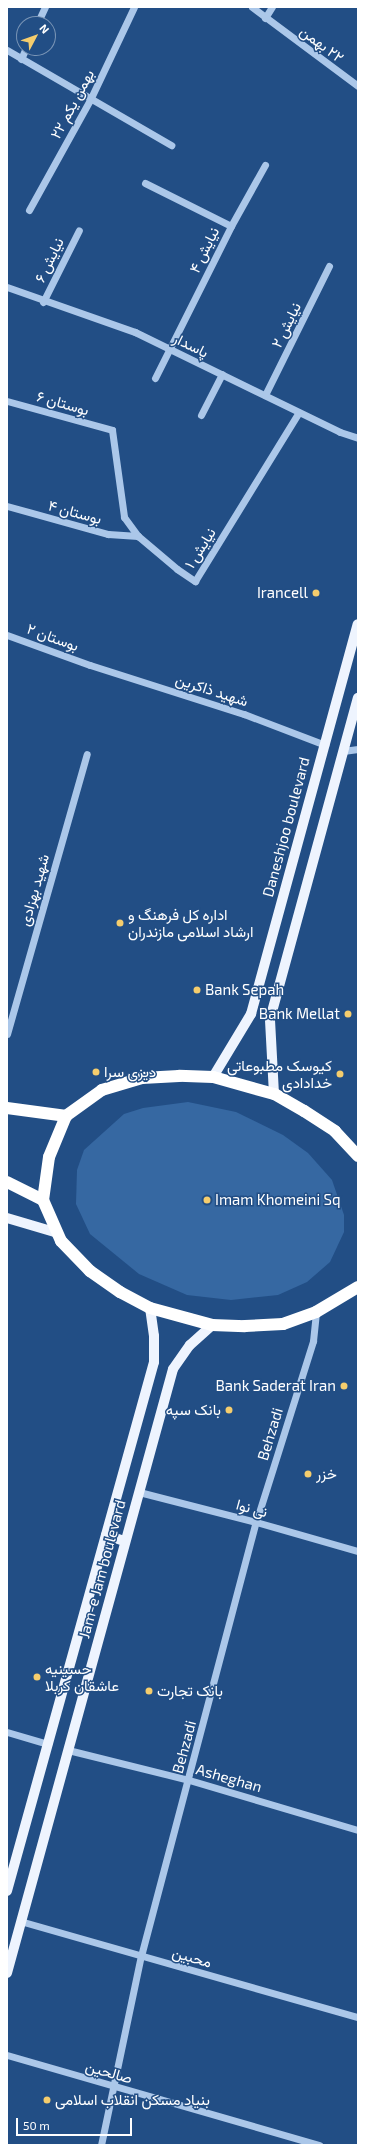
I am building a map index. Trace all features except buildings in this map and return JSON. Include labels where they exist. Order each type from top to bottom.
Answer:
[{"type":"highway","points":[[358,1156],[335,1131],[304,1110],[274,1094],[212,1077],[179,1076],[142,1078],[102,1090],[66,1116],[49,1157],[43,1200],[61,1241],[90,1271],[120,1292],[150,1308],[212,1325],[245,1326],[282,1324],[316,1312],[358,1287]]},
{"type":"highway","points":[[7,1108],[66,1116]]},
{"type":"highway","points":[[7,1182],[43,1200]]},
{"type":"main road","name":"Daneshjoo boulevard","points":[[212,1077],[251,1014],[358,624]]},
{"type":"main road","points":[[274,1094],[270,1019],[358,698]]},
{"type":"main road","points":[[7,1218],[58,1232]]},
{"type":"main road","name":"Jam-e Jam boulevard","points":[[7,1891],[154,1362],[154,1336],[150,1308]]},
{"type":"main road","name":"Jam-e Jam boulevard","points":[[7,1973],[20,1921],[173,1369],[190,1345],[212,1325]]},
{"type":"main road","points":[[106,1535],[125,1541]]},
{"type":"street","name":"۲۲ بهمن یکم","points":[[29,210],[90,100],[134,7]]},
{"type":"street","name":"٢٢ بهمن","points":[[252,7],[358,86]]},
{"type":"street","points":[[265,18],[272,7]]},
{"type":"street","points":[[7,50],[90,100],[171,145]]},
{"type":"street","name":"نیایش ۴","points":[[155,378],[231,226],[265,165]]},
{"type":"street","points":[[145,183],[231,226]]},
{"type":"street","name":"نیایش ۶","points":[[43,302],[79,230]]},
{"type":"street","name":"نیایش ۲","points":[[265,395],[329,266]]},
{"type":"street","name":"پاسدار","points":[[7,287],[43,302],[135,332],[340,432],[358,438]]},
{"type":"street","points":[[201,415],[222,374]]},
{"type":"street","name":"بوستان ۶","points":[[7,401],[112,430]]},
{"type":"street","name":"نیایش ۱","points":[[112,430],[124,517],[138,536],[176,570],[195,581],[299,412]]},
{"type":"street","name":"بوستان ۴","points":[[7,506],[108,534],[138,536]]},
{"type":"street","name":"بوستان ۲","points":[[7,635],[90,665]]},
{"type":"street","name":"شهید ذاکرین","points":[[90,665],[244,714],[325,745]]},
{"type":"street","points":[[343,752],[358,749]]},
{"type":"street","name":"شهید بهزادی","points":[[7,1034],[87,754]]},
{"type":"street","name":"Behzadi","points":[[101,2145],[141,1956],[189,1780],[256,1522],[313,1341],[316,1312]]},
{"type":"street","name":"نی نوا","points":[[139,1492],[358,1550]]},
{"type":"street","points":[[7,1732],[48,1744]]},
{"type":"street","name":"Asheghan","points":[[68,1750],[189,1780],[358,1830]]},
{"type":"street","name":"محبین","points":[[20,1921],[358,2017]]},
{"type":"street","name":"صالحین","points":[[7,2055],[319,2145]]},
{"type":"shaded area","points":[[188,1102],[236,1112],[283,1135],[308,1153],[332,1180],[344,1215],[344,1232],[330,1262],[307,1282],[278,1295],[231,1300],[187,1295],[139,1274],[90,1234],[76,1204],[77,1170],[84,1150],[124,1114],[143,1108]]},
{"type":"place","name":"Irancell","points":[[316,593]]},
{"type":"place","name":"اداره کل فرهنگ و ارشاد اسلامی مازندران","points":[[120,923]]},
{"type":"place","name":"Bank Sepah","points":[[197,990]]},
{"type":"place","name":"Bank Mellat","points":[[348,1014]]},
{"type":"place","name":"دیزی سرا","points":[[96,1072]]},
{"type":"place","name":"کیوسک مطبوعاتی خدادادی","points":[[340,1074]]},
{"type":"place","name":"Imam Khomeini Sq","points":[[207,1200]]},
{"type":"place","name":"Bank Saderat Iran","points":[[344,1386]]},
{"type":"place","name":"بانک سپه","points":[[229,1410]]},
{"type":"place","name":"خزر","points":[[308,1474]]},
{"type":"place","name":"حسینیه عاشقان کربلا","points":[[37,1677]]},
{"type":"place","name":"بانک تجارت","points":[[149,1691]]},
{"type":"place","name":"بنیاد مسکن انقلاب اسلامی","points":[[47,2100]]}]
